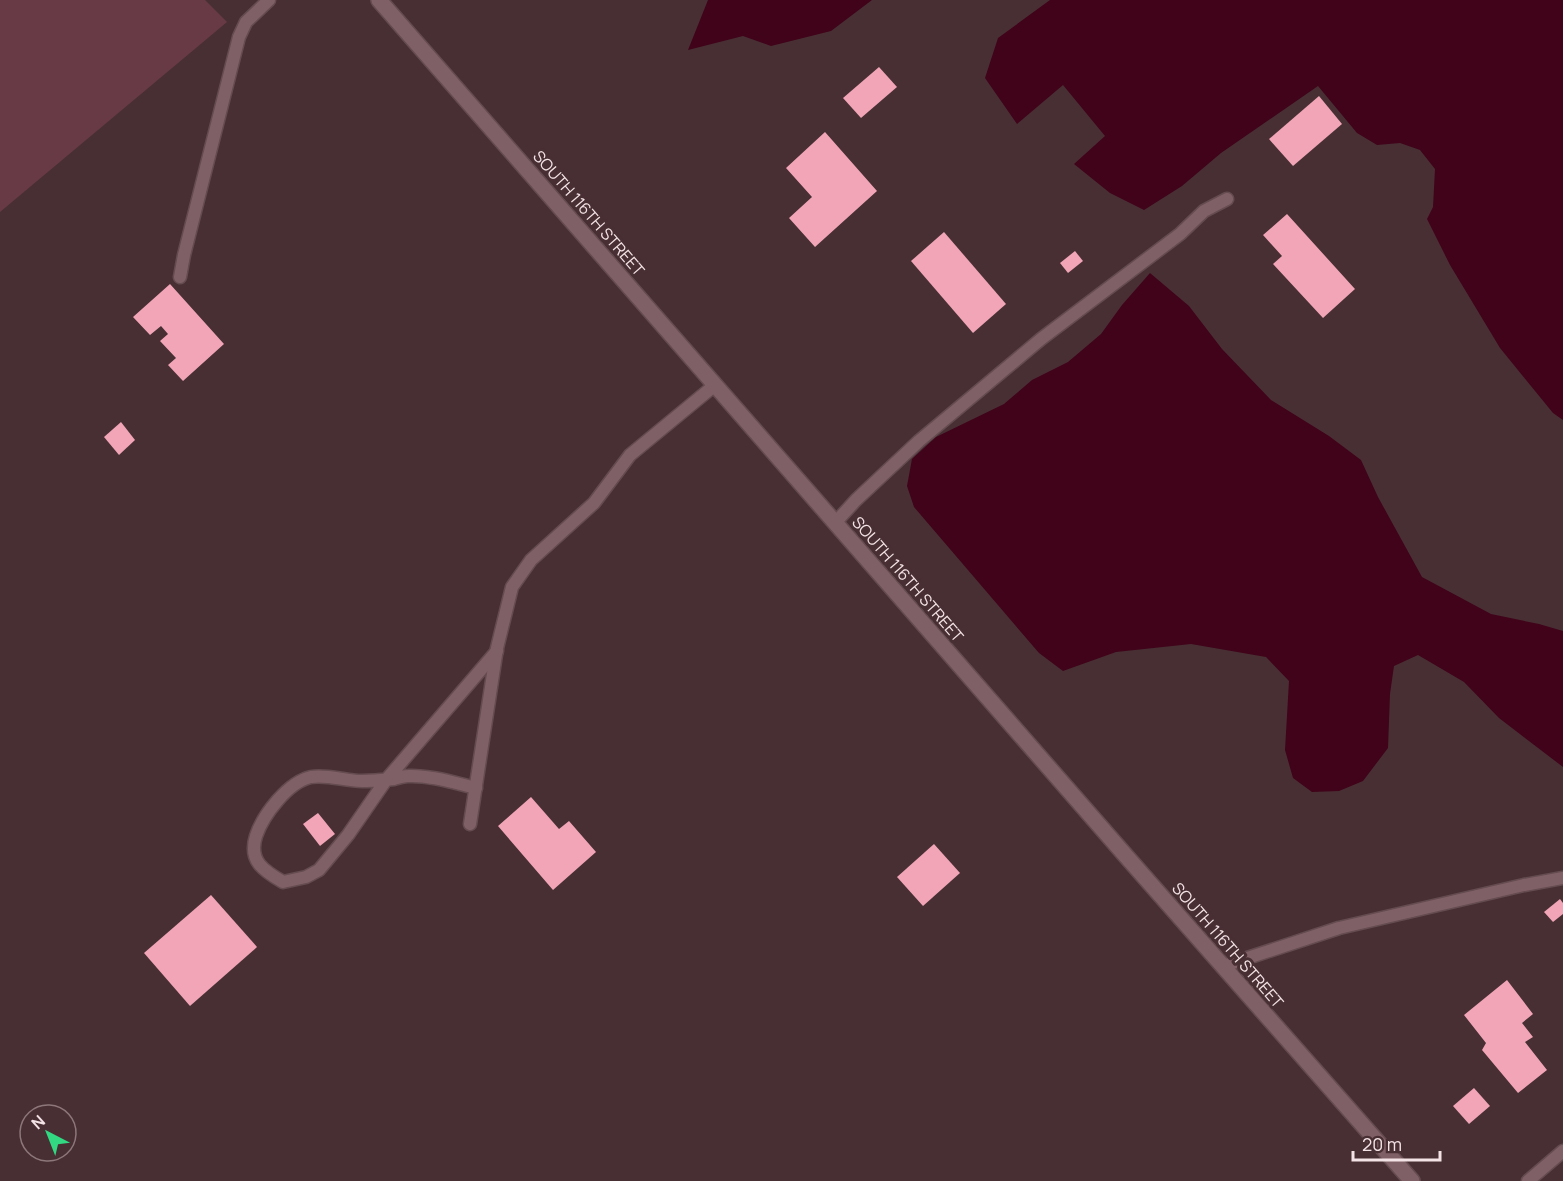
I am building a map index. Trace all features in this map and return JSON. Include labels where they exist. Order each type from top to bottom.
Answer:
[{"type":"street","name":"SOUTH 116TH STREET","points":[[379,0],[1412,1181]]},
{"type":"lane","points":[[180,277],[239,37],[246,22],[269,0]]},
{"type":"lane","points":[[835,523],[919,441],[1041,339],[1180,234],[1204,211],[1227,199]]},
{"type":"lane","points":[[470,824],[497,651],[512,587],[531,560],[594,503],[630,455],[715,385]]},
{"type":"lane","points":[[476,788],[407,776],[386,780],[361,781],[313,777],[301,781],[276,802],[260,826],[253,848],[255,859],[268,874],[283,882],[306,877],[319,870],[348,835],[386,780],[497,651]]},
{"type":"lane","points":[[1223,966],[1339,928],[1563,878]]},
{"type":"lane","points":[[1528,1181],[1563,1151]]},
{"type":"shaded area","points":[[0,0],[205,0],[227,22],[0,212]]},
{"type":"shaded area","points":[[708,0],[872,0],[831,31],[771,46],[743,36],[688,50]]},
{"type":"shaded area","points":[[1050,0],[1563,0],[1563,420],[1553,413],[1500,348],[1450,265],[1427,219],[1433,207],[1435,169],[1420,150],[1400,143],[1377,145],[1357,133],[1318,86],[1221,153],[1182,186],[1144,210],[1110,193],[1074,164],[1105,136],[1063,85],[1017,124],[985,78],[998,38]]},
{"type":"shaded area","points":[[1150,273],[1189,306],[1222,349],[1271,400],[1329,436],[1361,460],[1378,497],[1422,577],[1491,614],[1563,631],[1563,767],[1499,718],[1464,682],[1418,655],[1394,666],[1390,694],[1388,748],[1363,781],[1339,791],[1312,792],[1293,778],[1285,750],[1289,681],[1266,657],[1191,644],[1116,652],[1063,671],[1039,653],[914,507],[907,486],[912,459],[936,437],[1004,404],[1032,380],[1068,362],[1101,334]]},
{"type":"building","points":[[879,67],[897,87],[861,118],[843,98]]},
{"type":"building","points":[[1319,96],[1342,124],[1293,166],[1269,139]]},
{"type":"building","points":[[825,132],[877,191],[815,247],[789,218],[812,197],[786,168]]},
{"type":"building","points":[[1287,214],[1355,289],[1323,318],[1273,264],[1282,256],[1263,235]]},
{"type":"building","points":[[944,232],[1006,304],[973,333],[911,261]]},
{"type":"building","points":[[1075,251],[1083,261],[1068,273],[1060,263]]},
{"type":"building","points":[[170,284],[224,344],[183,381],[168,365],[176,358],[160,341],[168,334],[161,326],[150,335],[133,317]]},
{"type":"building","points":[[121,422],[135,440],[119,455],[104,437]]},
{"type":"building","points":[[531,797],[559,829],[569,821],[596,852],[553,890],[498,826]]},
{"type":"building","points":[[318,813],[335,834],[320,846],[303,824]]},
{"type":"building","points":[[934,844],[960,873],[923,906],[897,877]]},
{"type":"building","points":[[211,895],[257,947],[190,1006],[144,953]]},
{"type":"building","points":[[1560,899],[1563,903],[1563,914],[1553,922],[1544,912]]},
{"type":"building","points":[[1507,980],[1533,1014],[1522,1023],[1533,1037],[1525,1042],[1547,1070],[1518,1093],[1482,1050],[1486,1043],[1464,1015]]},
{"type":"building","points":[[1474,1088],[1490,1106],[1469,1124],[1453,1106]]}]
